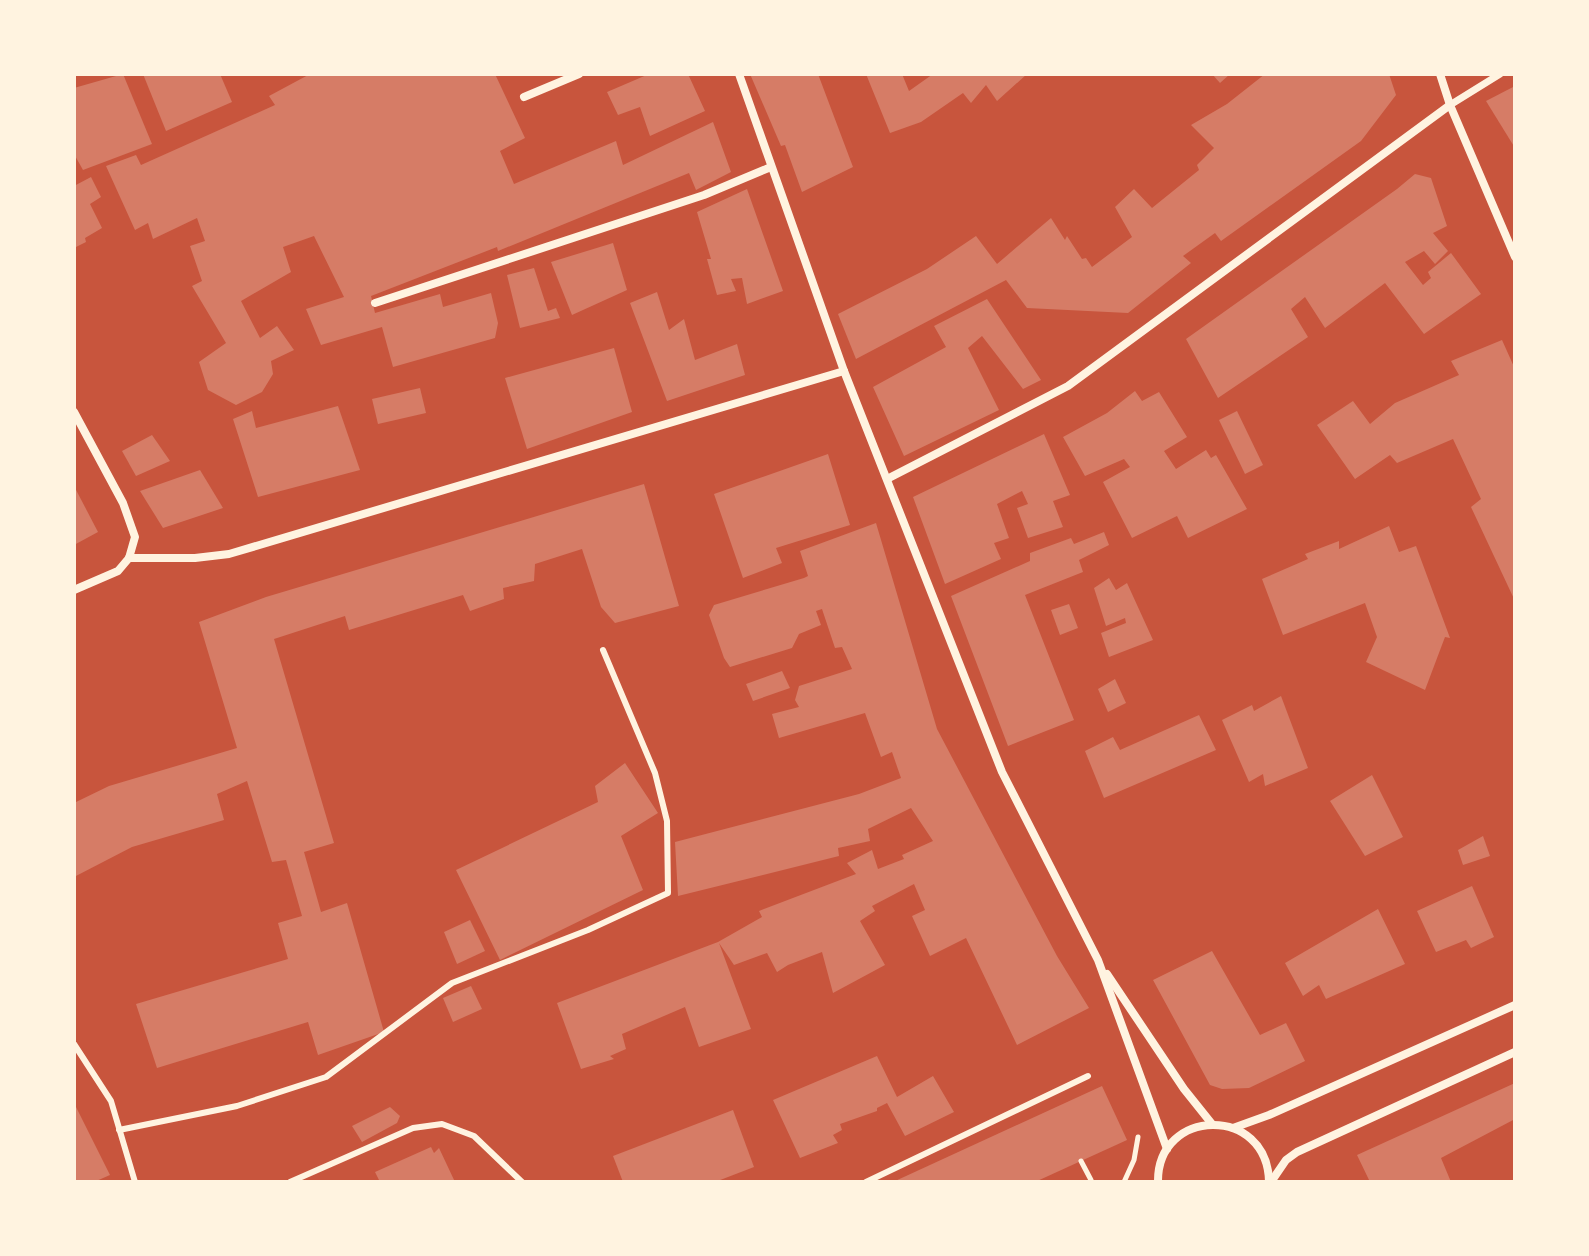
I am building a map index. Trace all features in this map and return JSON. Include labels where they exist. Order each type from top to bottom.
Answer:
[{"type":"street","points":[[524,97],[579,74]]},
{"type":"street","points":[[739,74],[844,371],[1002,772],[1098,960],[1184,1089],[1212,1124]]},
{"type":"street","points":[[1440,74],[1450,105],[1515,257]]},
{"type":"street","points":[[887,479],[1068,386],[1450,105],[1500,74]]},
{"type":"street","points":[[375,303],[704,195],[771,167]]},
{"type":"street","points":[[129,558],[195,558],[229,554],[844,371]]},
{"type":"street","points":[[74,412],[123,503],[133,529],[134,543],[129,558],[121,568],[110,576],[74,590]]},
{"type":"street","points":[[1098,960],[1167,1149]]},
{"type":"street","points":[[1233,1128],[1269,1115],[1515,1005]]},
{"type":"street","points":[[1270,1182],[1286,1160],[1297,1152],[1515,1052]]},
{"type":"street","points":[[1152,1182],[1174,1140],[1192,1128],[1212,1124],[1233,1128],[1249,1137],[1265,1159],[1270,1182]]},
{"type":"street","points":[[1158,1182],[1159,1167]]},
{"type":"lane","points":[[119,1130],[237,1106],[326,1077],[452,983],[588,930],[668,893],[667,821],[655,773],[603,650]]},
{"type":"lane","points":[[74,1044],[111,1101],[135,1182]]},
{"type":"lane","points":[[866,1182],[1088,1076]]},
{"type":"lane","points":[[290,1182],[413,1128],[442,1124],[474,1136],[522,1182]]},
{"type":"path","points":[[1124,1182],[1134,1160],[1138,1125]]},
{"type":"path","points":[[1081,1161],[1091,1180]]},
{"type":"building","points":[[123,74],[152,144],[83,170],[74,154],[74,88]]},
{"type":"building","points":[[143,74],[220,74],[232,102],[166,131]]},
{"type":"building","points":[[310,74],[495,74],[525,138],[500,151],[514,184],[616,141],[623,165],[713,122],[731,172],[696,190],[689,173],[498,251],[497,247],[371,296],[375,313],[440,294],[443,307],[491,293],[498,323],[495,338],[393,367],[382,327],[321,345],[306,309],[344,297],[314,236],[283,247],[291,272],[241,301],[260,338],[277,326],[294,350],[271,361],[273,374],[262,392],[236,405],[208,390],[199,362],[226,343],[192,286],[202,281],[190,246],[205,241],[197,218],[153,239],[148,223],[135,230],[106,166],[136,155],[141,165],[275,105],[269,96]]},
{"type":"building","points":[[649,74],[688,74],[705,111],[650,136],[640,107],[618,115],[607,92]]},
{"type":"building","points":[[750,74],[818,74],[853,167],[802,192],[785,145],[781,146]]},
{"type":"building","points":[[866,74],[902,74],[909,91],[933,74],[1027,74],[997,101],[986,85],[971,103],[963,93],[921,122],[890,133]]},
{"type":"building","points":[[1212,74],[1230,74],[1220,83]]},
{"type":"building","points":[[1265,74],[1389,74],[1396,95],[1361,141],[1221,241],[1215,233],[1183,256],[1191,263],[1128,313],[1027,308],[1006,280],[856,359],[838,314],[927,269],[976,236],[997,264],[1051,218],[1065,240],[1067,236],[1082,259],[1086,258],[1092,267],[1132,237],[1115,207],[1134,189],[1152,208],[1199,170],[1197,165],[1214,148],[1191,125],[1227,104]]},
{"type":"building","points":[[1515,86],[1515,148],[1486,101]]},
{"type":"building","points":[[1415,174],[1431,178],[1447,226],[1433,233],[1448,251],[1435,264],[1424,251],[1405,262],[1423,285],[1431,278],[1428,272],[1451,253],[1481,294],[1424,334],[1385,283],[1325,328],[1305,297],[1291,309],[1308,337],[1218,398],[1186,339]]},
{"type":"building","points":[[91,177],[101,197],[90,204],[102,228],[74,248],[74,186]]},
{"type":"building","points":[[747,189],[783,291],[747,304],[742,278],[731,279],[736,291],[717,295],[707,259],[711,259],[697,212]]},
{"type":"building","points":[[613,243],[627,290],[572,315],[551,262]]},
{"type":"building","points":[[534,268],[548,311],[556,308],[560,318],[520,328],[507,275]]},
{"type":"building","points":[[657,292],[669,330],[684,319],[695,360],[737,344],[745,375],[667,401],[630,303]]},
{"type":"building","points":[[987,299],[1041,380],[1023,389],[982,336],[968,348],[999,410],[904,456],[873,387],[946,347],[934,326]]},
{"type":"building","points":[[1502,340],[1515,369],[1515,601],[1471,507],[1481,499],[1453,439],[1397,463],[1390,455],[1355,479],[1317,425],[1353,401],[1370,424],[1395,403],[1459,375],[1451,361]]},
{"type":"building","points":[[614,348],[632,412],[527,449],[505,378]]},
{"type":"building","points":[[420,388],[426,413],[378,424],[372,399]]},
{"type":"building","points":[[1135,391],[1142,401],[1159,392],[1187,437],[1164,451],[1176,469],[1206,450],[1211,458],[1216,455],[1247,509],[1188,538],[1177,516],[1132,538],[1103,482],[1130,467],[1124,459],[1085,476],[1063,437],[1107,413]]},
{"type":"building","points":[[338,406],[360,470],[258,497],[233,419],[252,411],[256,428]]},
{"type":"building","points":[[1237,411],[1263,465],[1245,474],[1219,420]]},
{"type":"building","points":[[1044,434],[1070,495],[1053,501],[1063,527],[1028,538],[1017,508],[1028,504],[1022,491],[997,504],[1009,538],[994,543],[1001,559],[945,584],[913,497]]},
{"type":"building","points":[[152,435],[170,461],[136,476],[122,451]]},
{"type":"building","points":[[828,454],[850,525],[776,548],[782,563],[743,578],[714,494]]},
{"type":"building","points":[[200,470],[223,508],[163,528],[140,491]]},
{"type":"building","points":[[644,484],[679,606],[615,623],[601,607],[582,549],[535,564],[534,581],[503,588],[504,599],[470,611],[463,595],[349,630],[345,616],[274,639],[334,843],[304,852],[321,912],[347,903],[384,1032],[318,1055],[308,1022],[157,1068],[136,1004],[288,959],[278,923],[302,916],[286,860],[272,862],[247,781],[217,794],[224,820],[132,847],[74,877],[74,803],[109,786],[237,748],[199,622],[266,597]]},
{"type":"building","points":[[74,486],[98,532],[74,545]]},
{"type":"building","points":[[876,523],[937,729],[1057,956],[1089,1008],[1017,1045],[966,938],[930,956],[912,916],[925,910],[914,884],[872,906],[875,911],[860,921],[885,965],[833,993],[822,952],[777,972],[767,953],[734,965],[719,943],[751,1029],[699,1047],[685,1007],[622,1034],[626,1049],[610,1056],[614,1059],[581,1069],[557,1003],[718,942],[762,917],[759,911],[856,874],[847,863],[872,850],[878,869],[904,859],[902,855],[933,841],[911,808],[868,829],[870,841],[838,848],[839,856],[678,896],[675,842],[859,794],[901,778],[892,752],[881,757],[865,713],[779,738],[772,714],[799,707],[795,700],[799,686],[852,669],[842,647],[835,648],[822,609],[816,611],[821,625],[799,634],[792,648],[730,667],[709,615],[714,605],[808,576],[800,551]]},
{"type":"building","points":[[1389,526],[1399,552],[1416,546],[1450,638],[1445,637],[1425,690],[1366,662],[1377,637],[1365,603],[1283,635],[1262,579],[1308,559],[1305,554],[1339,541],[1339,549]]},
{"type":"building","points":[[1104,532],[1109,545],[1079,560],[1083,572],[1025,595],[1074,720],[1008,746],[951,596],[1030,561],[1030,553],[1071,538],[1074,544]]},
{"type":"building","points":[[1109,578],[1116,590],[1127,583],[1153,640],[1109,657],[1101,633],[1126,623],[1125,618],[1106,626],[1094,588]]},
{"type":"building","points":[[1069,604],[1078,628],[1060,635],[1051,610]]},
{"type":"building","points":[[782,671],[790,688],[753,701],[746,684]]},
{"type":"building","points":[[1115,679],[1126,703],[1108,712],[1098,689]]},
{"type":"building","points":[[1281,696],[1308,768],[1265,786],[1263,774],[1249,782],[1222,720],[1252,705],[1254,711]]},
{"type":"building","points":[[1199,715],[1216,750],[1104,798],[1085,751],[1113,737],[1120,750]]},
{"type":"building","points":[[625,763],[658,813],[621,836],[643,890],[500,960],[456,870],[598,802],[595,786]]},
{"type":"building","points":[[1372,775],[1403,837],[1365,856],[1330,801]]},
{"type":"building","points":[[1483,836],[1490,856],[1463,865],[1458,850]]},
{"type":"building","points":[[1472,886],[1494,937],[1471,948],[1466,940],[1436,952],[1417,911]]},
{"type":"building","points":[[1378,909],[1405,964],[1326,999],[1319,985],[1303,996],[1285,963]]},
{"type":"building","points":[[470,920],[485,951],[457,964],[444,932]]},
{"type":"building","points":[[1212,951],[1260,1035],[1286,1023],[1305,1061],[1249,1088],[1222,1089],[1210,1085],[1153,980]]},
{"type":"building","points":[[471,986],[482,1009],[453,1022],[443,998]]},
{"type":"building","points":[[877,1056],[897,1097],[933,1076],[954,1112],[905,1136],[887,1103],[877,1111],[840,1124],[842,1130],[833,1135],[838,1143],[800,1158],[773,1100]]},
{"type":"building","points":[[1515,1083],[1515,1119],[1441,1158],[1451,1182],[1370,1182],[1357,1155]]},
{"type":"building","points":[[1102,1086],[1127,1140],[1035,1182],[893,1182]]},
{"type":"building","points":[[74,1103],[110,1175],[94,1182],[74,1182]]},
{"type":"building","points":[[390,1107],[400,1116],[397,1123],[362,1142],[352,1126]]},
{"type":"building","points":[[733,1110],[754,1167],[715,1182],[623,1182],[613,1156]]},
{"type":"building","points":[[431,1147],[434,1153],[439,1148],[455,1182],[380,1182],[375,1172]]}]
